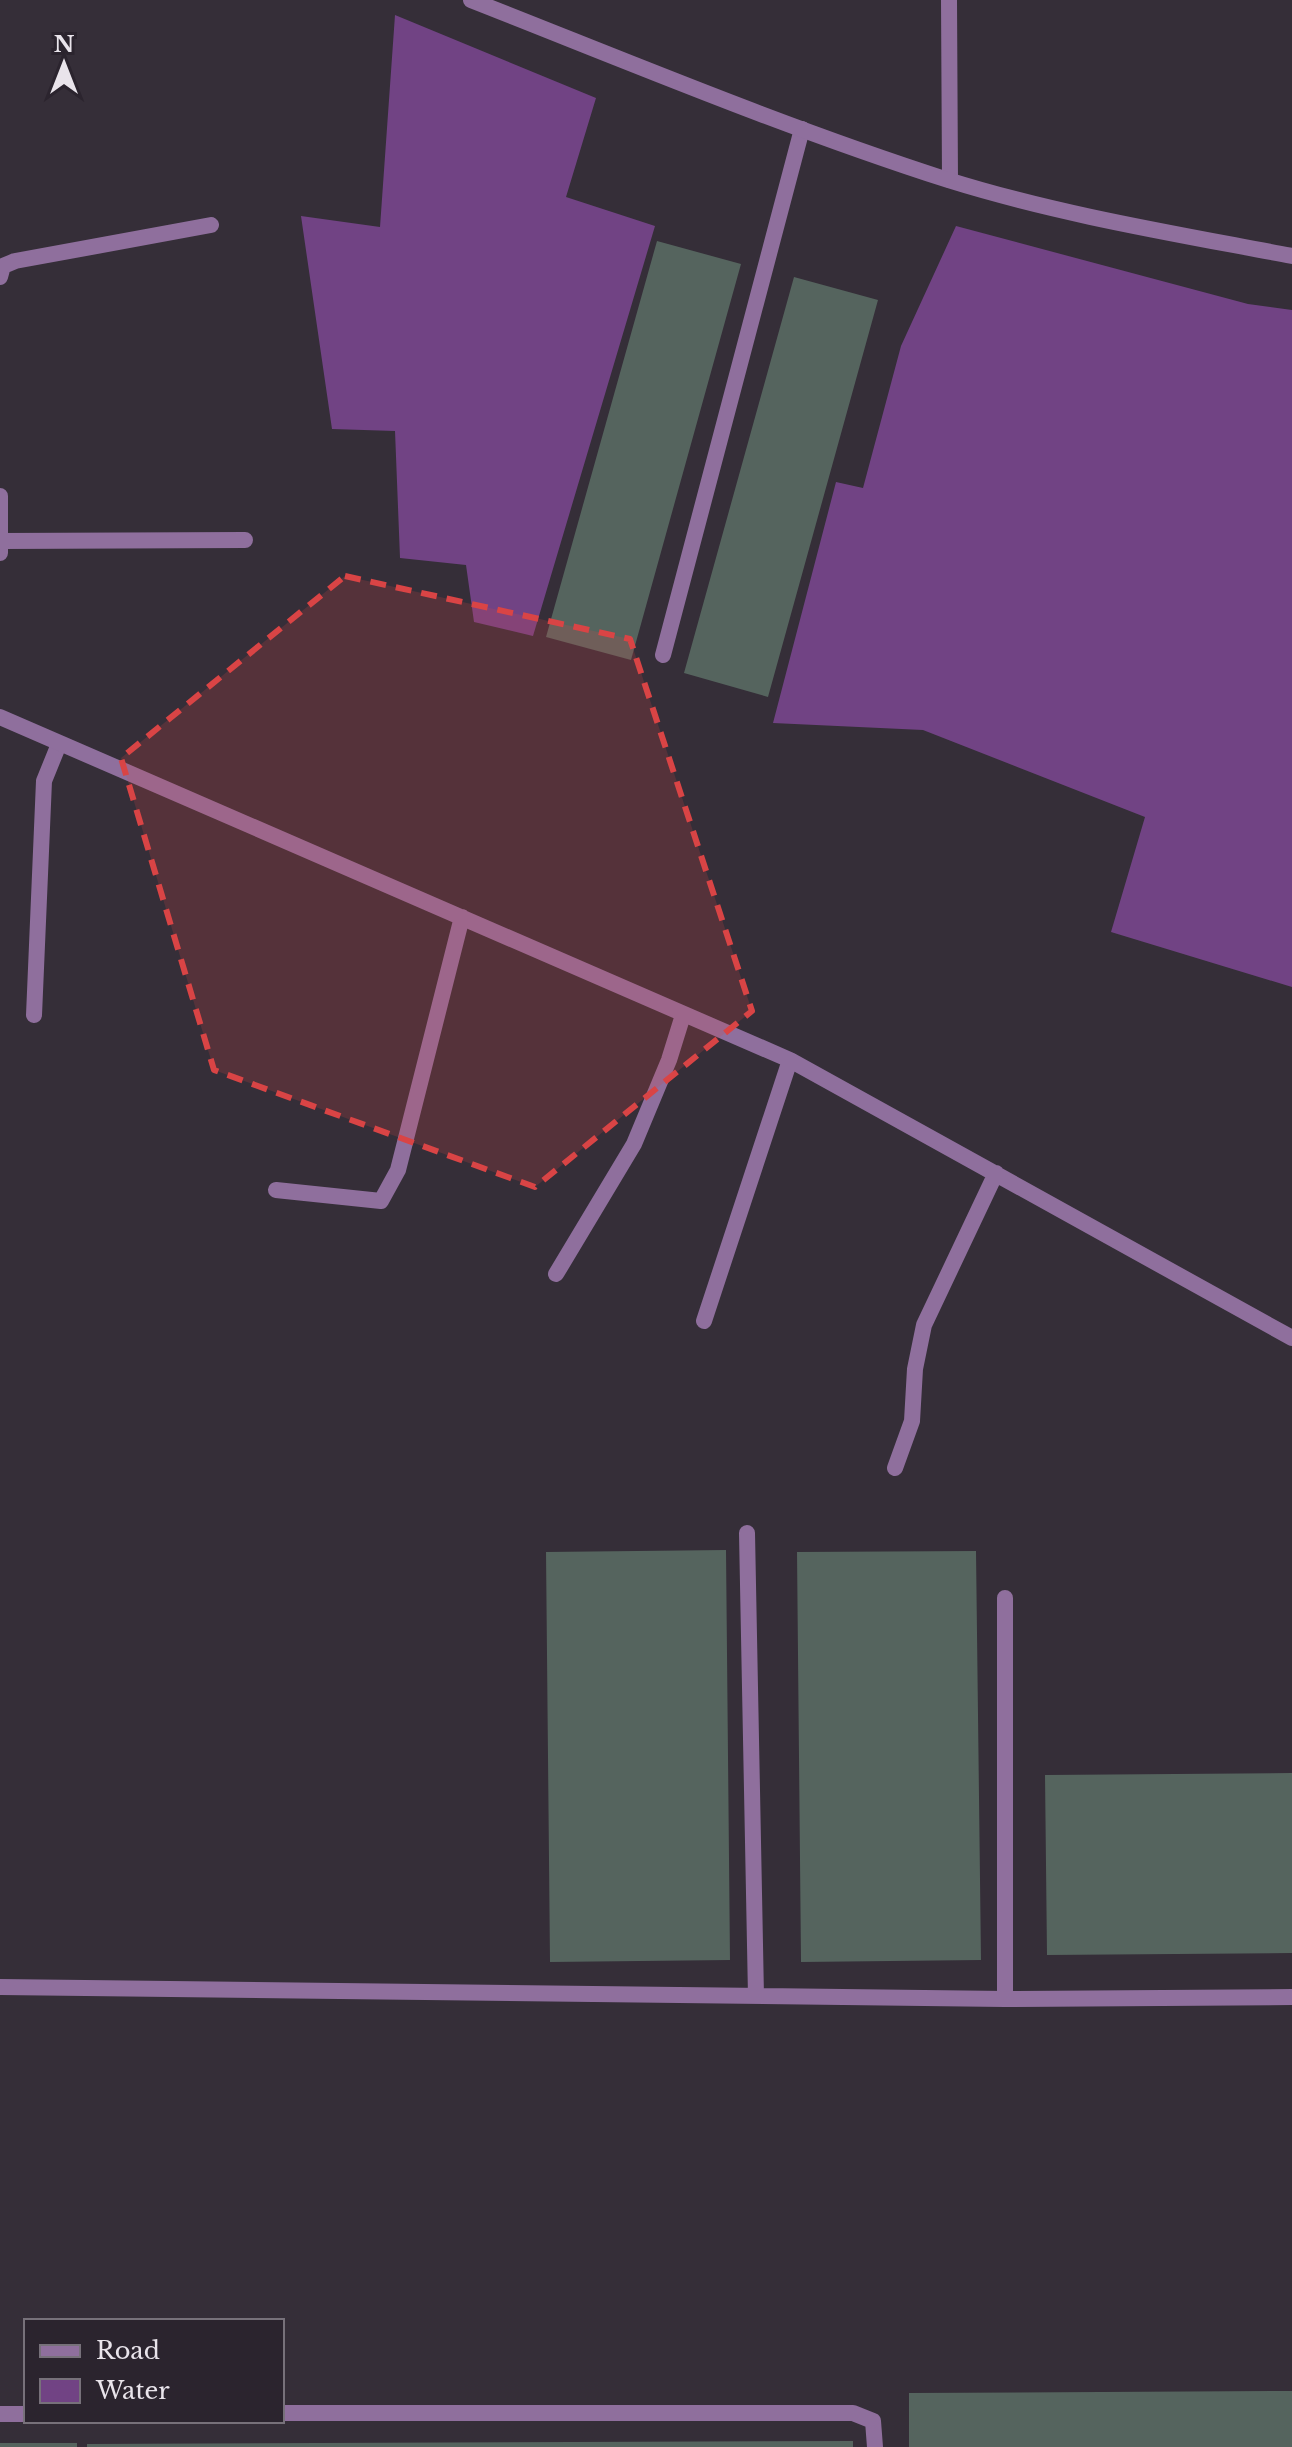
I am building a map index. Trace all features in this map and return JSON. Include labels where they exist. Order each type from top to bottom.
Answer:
[{"type":"street","points":[[471,0],[802,129],[950,180],[1092,218],[1292,256]]},
{"type":"street","points":[[949,0],[950,180]]},
{"type":"street","points":[[663,655],[802,129]]},
{"type":"street","points":[[0,277],[3,266],[15,261],[211,225]]},
{"type":"street","points":[[0,496],[0,553]]},
{"type":"street","points":[[1,541],[245,540]]},
{"type":"street","points":[[0,717],[790,1060],[1292,1338]]},
{"type":"street","points":[[34,1015],[44,781],[59,744]]},
{"type":"street","points":[[276,1190],[381,1201],[398,1170],[462,917]]},
{"type":"street","points":[[556,1274],[634,1144],[669,1060],[683,1015]]},
{"type":"street","points":[[704,1321],[790,1060]]},
{"type":"street","points":[[895,1468],[912,1421],[915,1369],[924,1325],[996,1173]]},
{"type":"street","points":[[747,1533],[756,1996]]},
{"type":"street","points":[[1005,1598],[1005,1999]]},
{"type":"street","points":[[0,1987],[1005,1999],[1292,1997]]},
{"type":"street","points":[[284,2413],[853,2413],[873,2421],[875,2447]]},
{"type":"street","points":[[0,2414],[24,2414]]},
{"type":"highlighted area","points":[[345,576],[630,639],[752,1011],[535,1187],[214,1070],[121,758]]},
{"type":"water","points":[[395,15],[596,98],[566,197],[655,226],[533,636],[474,622],[466,565],[400,558],[395,431],[332,429],[301,216],[380,227]]},
{"type":"water","points":[[956,226],[1248,304],[1292,310],[1292,987],[1111,932],[1145,817],[923,730],[773,723],[836,482],[863,488],[901,346]]},
{"type":"building","points":[[657,241],[741,264],[631,660],[546,637]]},
{"type":"building","points":[[794,277],[878,300],[768,697],[684,673]]},
{"type":"building","points":[[726,1550],[730,1960],[550,1962],[546,1552]]},
{"type":"building","points":[[976,1551],[981,1960],[801,1962],[797,1552]]},
{"type":"building","points":[[1292,1773],[1292,1953],[1047,1955],[1045,1775]]},
{"type":"building","points":[[1292,2391],[1292,2447],[909,2447],[909,2393]]},
{"type":"building","points":[[853,2441],[853,2447],[87,2447],[87,2444]]},
{"type":"building","points":[[0,2443],[77,2443],[77,2447],[0,2447]]}]
